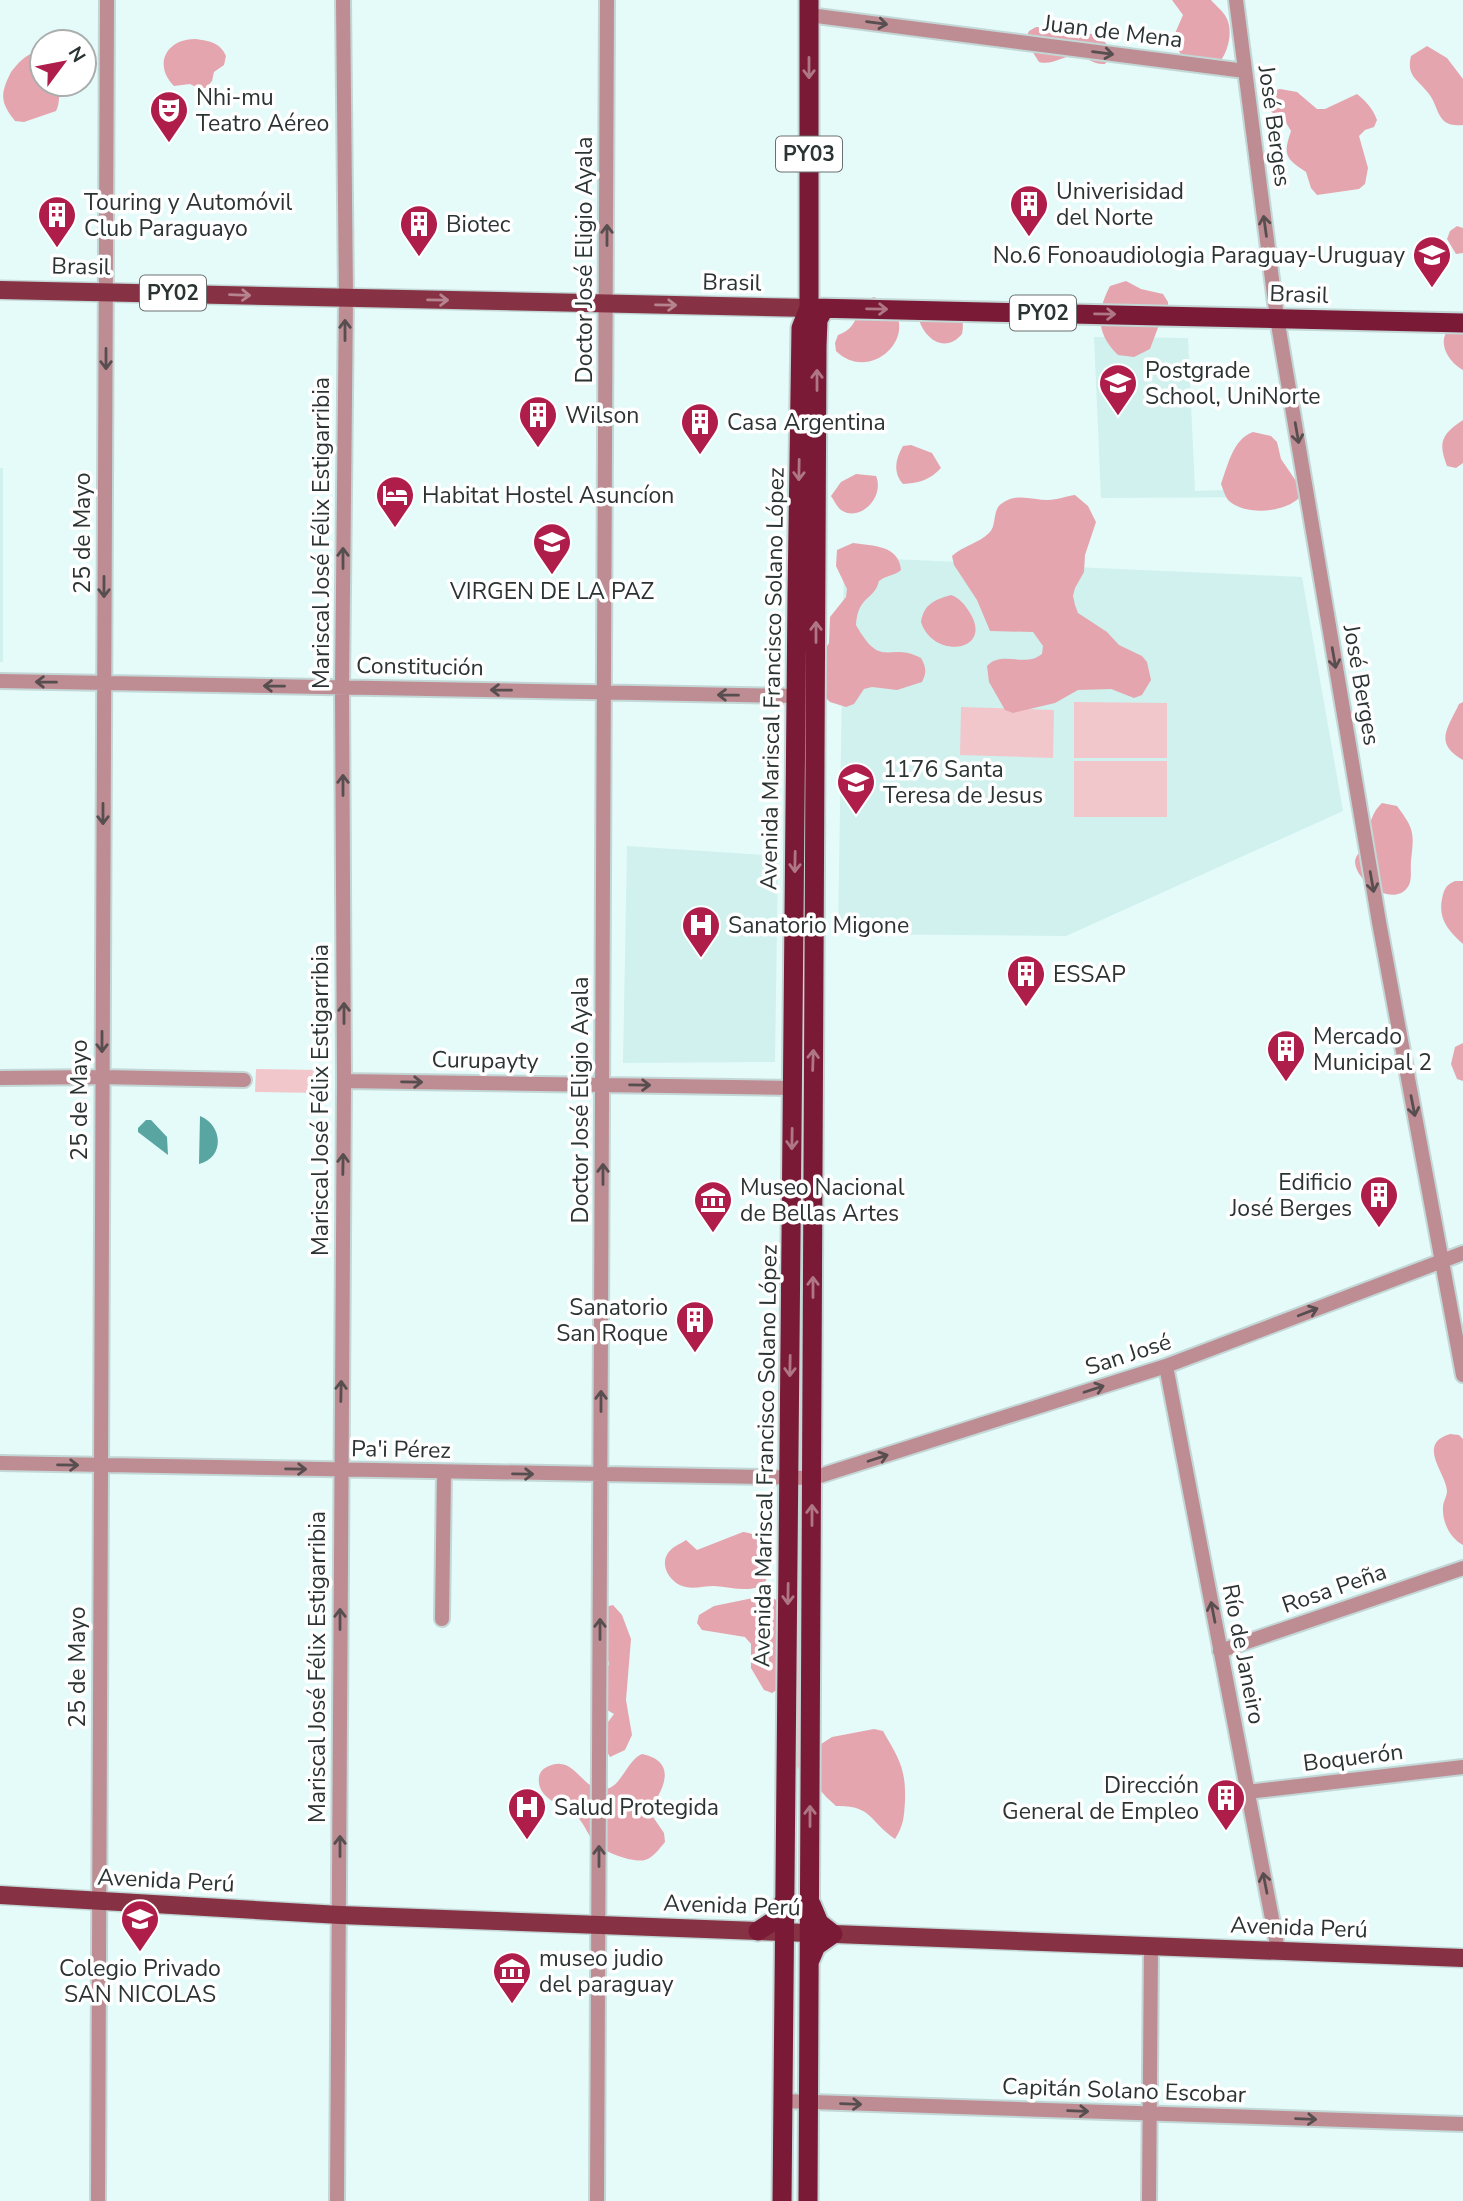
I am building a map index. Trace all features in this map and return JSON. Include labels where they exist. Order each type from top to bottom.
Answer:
[{"type":"highway","name":"Avenida Mariscal Francisco Solano López","points":[[782,2201],[796,2102],[810,1960],[807,1933],[810,1899],[793,1088],[801,328],[808,308],[809,7]]},
{"type":"highway","name":"Avenida Mariscal Francisco Solano López","points":[[796,2102],[784,1962],[786,1707],[801,1479],[813,1067],[818,320],[808,308]]},
{"type":"highway","name":"Brasil","points":[[808,308],[1463,323]]},
{"type":"highway","points":[[797,696],[802,701],[810,727],[810,824],[816,848]]},
{"type":"highway","points":[[786,1707],[793,1740],[797,1915],[799,1924],[807,1933]]},
{"type":"highway","points":[[784,1962],[775,1944],[758,1931],[775,1920],[783,1907],[785,1897]]},
{"type":"highway","points":[[810,1899],[813,1914],[819,1923],[833,1934],[816,1946],[810,1960]]},
{"type":"highway","points":[[785,1932],[792,1940],[797,1953],[796,2173],[806,2201]]},
{"type":"main road","name":"Brasil","points":[[0,290],[808,308]]},
{"type":"main road","name":"Avenida Perú","points":[[0,1895],[340,1914],[1463,1958]]},
{"type":"street","name":"25 de Mayo","points":[[98,2201],[107,0]]},
{"type":"street","name":"Mariscal José Félix Estigarribia","points":[[337,2201],[344,1081],[342,687],[346,298],[343,0]]},
{"type":"street","name":"Doctor José Eligio Ayala","points":[[597,2201],[607,0]]},
{"type":"street","name":"José Berges","points":[[1236,0],[1278,318],[1379,922],[1463,1375]]},
{"type":"street","name":"Juan de Mena","points":[[809,7],[1245,71]]},
{"type":"street","name":"Constitución","points":[[0,681],[797,696]]},
{"type":"street","points":[[0,1078],[244,1080]]},
{"type":"street","name":"Curupayty","points":[[344,1081],[793,1088]]},
{"type":"street","name":"San José","points":[[801,1479],[1166,1367],[1463,1253]]},
{"type":"street","name":"Río de Janeiro","points":[[1166,1367],[1278,1950]]},
{"type":"street","name":"Pa'i Pérez","points":[[0,1464],[801,1479]]},
{"type":"street","points":[[442,1619],[444,1472]]},
{"type":"street","name":"Rosa Peña","points":[[1220,1651],[1463,1568]]},
{"type":"street","name":"Boquerón","points":[[1247,1792],[1463,1767]]},
{"type":"street","points":[[1149,2201],[1151,1946]]},
{"type":"street","name":"Capitán Solano Escobar","points":[[796,2102],[1463,2124]]},
{"type":"shaded area","points":[[1172,0],[1211,0],[1225,15],[1230,29],[1229,42],[1217,65],[1194,63],[1180,53],[1173,38],[1183,15]]},
{"type":"shaded area","points":[[1036,27],[1075,35],[1097,35],[1107,46],[1105,64],[1073,56],[1039,62],[1025,40],[1029,31]]},
{"type":"shaded area","points":[[195,39],[221,48],[226,56],[224,65],[214,72],[212,81],[206,88],[190,84],[174,86],[164,70],[166,55],[177,43]]},
{"type":"shaded area","points":[[1427,46],[1447,58],[1463,79],[1463,125],[1454,125],[1443,120],[1433,99],[1410,69],[1411,56]]},
{"type":"shaded area","points":[[28,56],[28,98],[59,98],[56,111],[24,122],[15,121],[6,108],[3,92],[11,72]]},
{"type":"shaded area","points":[[1280,89],[1297,92],[1317,109],[1325,109],[1357,94],[1366,102],[1377,120],[1374,127],[1359,136],[1368,168],[1365,184],[1359,189],[1317,195],[1311,188],[1306,172],[1288,155],[1287,146],[1291,131],[1282,116],[1267,108],[1267,98],[1272,91]]},
{"type":"shaded area","points":[[1457,226],[1463,228],[1463,253],[1456,254],[1447,239],[1450,231]]},
{"type":"shaded area","points":[[1126,281],[1141,289],[1163,294],[1168,302],[1168,311],[1159,325],[1150,349],[1134,357],[1118,355],[1105,338],[1100,322],[1110,286]]},
{"type":"shaded area","points":[[874,297],[889,305],[897,317],[899,329],[896,341],[888,352],[877,359],[864,362],[850,360],[836,351],[838,335],[851,327],[863,304]]},
{"type":"shaded area","points":[[944,300],[952,302],[962,321],[962,334],[950,343],[931,339],[919,320],[929,307]]},
{"type":"shaded area","points":[[1463,317],[1463,370],[1449,357],[1444,337]]},
{"type":"shaded area","points":[[1094,337],[1188,338],[1195,491],[1286,488],[1287,497],[1101,498]]},
{"type":"shaded area","points":[[1463,420],[1463,463],[1456,468],[1447,466],[1443,440],[1450,430]]},
{"type":"shaded area","points":[[1253,432],[1271,436],[1277,442],[1281,459],[1296,481],[1299,498],[1284,507],[1264,511],[1244,509],[1228,500],[1221,484],[1236,447],[1246,435]]},
{"type":"shaded area","points":[[911,445],[932,453],[941,468],[924,480],[903,484],[896,471],[898,456],[903,446]]},
{"type":"shaded area","points":[[0,468],[3,468],[3,662],[0,662]]},
{"type":"shaded area","points":[[856,474],[876,476],[877,492],[869,506],[856,513],[848,513],[840,509],[831,496],[841,482]]},
{"type":"shaded area","points":[[1075,495],[1088,506],[1096,522],[1085,555],[1084,572],[1073,596],[1078,613],[1107,632],[1119,645],[1142,656],[1147,662],[1151,680],[1142,695],[1134,698],[1111,689],[1078,690],[1055,703],[1013,713],[1005,710],[989,682],[987,666],[1000,659],[1035,658],[1042,654],[1043,646],[1033,632],[990,631],[977,600],[954,565],[952,556],[989,533],[998,507],[1007,500],[1018,497],[1051,500]]},
{"type":"shaded area","points":[[853,543],[890,551],[899,562],[901,570],[879,581],[874,592],[860,608],[856,625],[872,647],[879,651],[901,652],[921,658],[925,672],[922,682],[897,690],[872,687],[864,689],[854,704],[846,707],[830,702],[824,696],[820,657],[829,643],[830,617],[846,597],[847,589],[836,566],[837,550]]},
{"type":"shaded area","points":[[844,557],[1302,577],[1343,811],[1066,936],[838,934]]},
{"type":"shaded area","points":[[951,595],[964,605],[975,626],[974,636],[968,643],[959,646],[937,642],[921,622],[931,604]]},
{"type":"shaded area","points":[[1074,702],[1167,703],[1167,758],[1074,758]]},
{"type":"shaded area","points":[[1463,702],[1463,760],[1448,747],[1446,735],[1459,704]]},
{"type":"shaded area","points":[[961,707],[1054,710],[1053,758],[960,755]]},
{"type":"shaded area","points":[[1074,761],[1167,761],[1167,817],[1074,817]]},
{"type":"shaded area","points":[[1382,803],[1397,806],[1410,827],[1413,838],[1410,882],[1401,893],[1393,895],[1376,890],[1368,884],[1361,877],[1355,861],[1363,847],[1374,813]]},
{"type":"shaded area","name":"Sanatorio Migone","points":[[627,846],[778,856],[775,1062],[623,1063]]},
{"type":"shaded area","points":[[1455,881],[1463,881],[1463,944],[1449,929],[1441,912],[1445,890]]},
{"type":"shaded area","points":[[1463,1043],[1463,1081],[1457,1079],[1451,1064],[1455,1047]]},
{"type":"shaded area","points":[[256,1069],[320,1070],[320,1093],[255,1092]]},
{"type":"shaded area","points":[[1450,1434],[1459,1435],[1463,1439],[1463,1545],[1454,1538],[1445,1524],[1443,1507],[1447,1491],[1434,1452],[1440,1439]]},
{"type":"shaded area","points":[[803,1493],[801,1773],[797,1766],[800,1495]]},
{"type":"shaded area","points":[[743,1532],[759,1538],[768,1552],[769,1569],[763,1585],[745,1589],[714,1586],[689,1588],[676,1582],[668,1574],[665,1563],[668,1553],[686,1540],[697,1550]]},
{"type":"shaded area","points":[[758,1597],[775,1599],[781,1606],[780,1688],[772,1693],[764,1690],[751,1668],[751,1644],[745,1637],[702,1630],[697,1623],[699,1615],[714,1606]]},
{"type":"shaded area","points":[[613,1605],[622,1615],[631,1639],[626,1700],[632,1735],[625,1750],[610,1757],[601,1742],[605,1726],[614,1714],[602,1703],[599,1687],[609,1664],[598,1622],[605,1607]]},
{"type":"shaded area","points":[[874,1729],[883,1731],[903,1772],[904,1816],[895,1839],[864,1811],[848,1806],[836,1806],[815,1780],[818,1746],[832,1737]]},
{"type":"shaded area","points":[[642,1754],[661,1763],[665,1778],[649,1811],[664,1833],[665,1842],[654,1855],[645,1860],[626,1858],[599,1846],[580,1820],[547,1797],[539,1785],[541,1771],[557,1764],[571,1768],[593,1787],[606,1789],[618,1782],[631,1763]]},
{"type":"water","points":[[200,1116],[213,1126],[218,1141],[213,1155],[199,1164]]},
{"type":"water","points":[[146,1120],[151,1120],[167,1137],[168,1155],[138,1132],[138,1128]]},
{"type":"place","name":"Nhi-mu Teatro Aéreo","points":[[169,144]]},
{"type":"place","name":"Univerisidad del Norte","points":[[1029,238]]},
{"type":"place","name":"Touring y Automóvil Club Paraguayo","points":[[57,249]]},
{"type":"place","name":"Biotec","points":[[419,258]]},
{"type":"place","name":"No.6 Fonoaudiologia Paraguay-Uruguay","points":[[1432,289]]},
{"type":"place","name":"Postgrade School, UniNorte","points":[[1118,417]]},
{"type":"place","name":"Wilson","points":[[538,449]]},
{"type":"place","name":"Casa Argentina","points":[[700,456]]},
{"type":"place","name":"Habitat Hostel Asuncíon","points":[[395,529]]},
{"type":"place","name":"VIRGEN DE LA PAZ","points":[[552,576]]},
{"type":"place","name":"1176 Santa Teresa de Jesus","points":[[856,816]]},
{"type":"place","name":"Sanatorio Migone","points":[[701,959]]},
{"type":"place","name":"ESSAP","points":[[1026,1008]]},
{"type":"place","name":"Mercado Municipal 2","points":[[1286,1083]]},
{"type":"place","name":"Edificio José Berges","points":[[1379,1229]]},
{"type":"place","name":"Museo Nacional de Bellas Artes","points":[[713,1234]]},
{"type":"place","name":"Sanatorio San Roque","points":[[695,1354]]},
{"type":"place","name":"Dirección General de Empleo","points":[[1226,1832]]},
{"type":"place","name":"Salud Protegida","points":[[527,1841]]},
{"type":"place","name":"Colegio Privado SAN NICOLAS","points":[[140,1953]]},
{"type":"place","name":"museo judio del paraguay","points":[[512,2005]]}]
